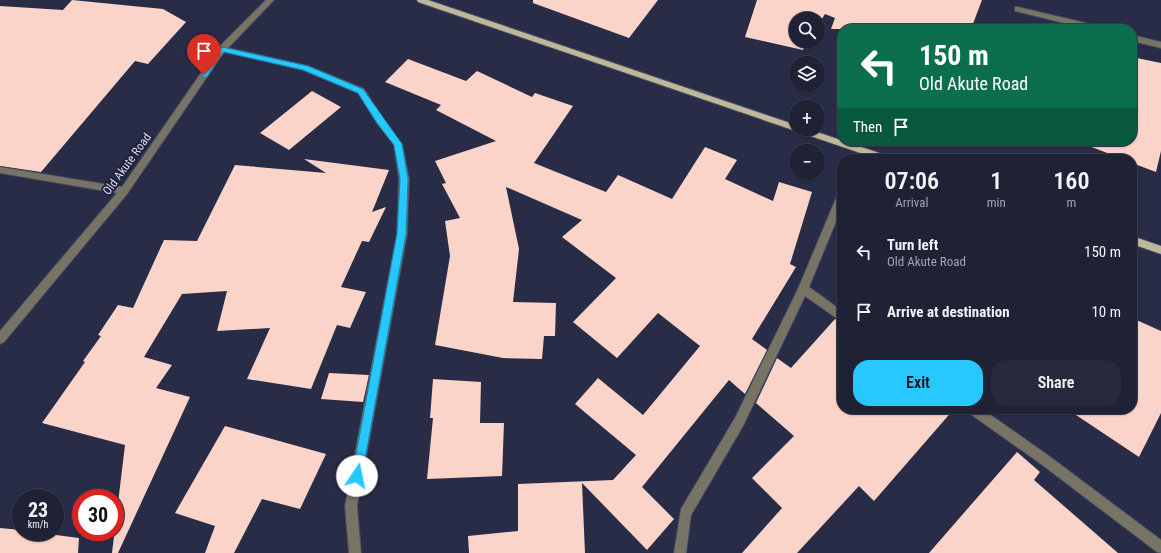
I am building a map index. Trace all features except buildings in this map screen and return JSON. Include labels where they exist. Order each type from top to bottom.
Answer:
[{"type":"main road","points":[[421,0],[789,126]]},
{"type":"main road","points":[[818,136],[837,142]]},
{"type":"main road","points":[[849,146],[873,154]]},
{"type":"main road","points":[[1137,242],[1161,250]]},
{"type":"street","name":"Old Akute Road","points":[[0,339],[124,191],[222,50],[270,0]]},
{"type":"street","points":[[1018,9],[1078,24]]},
{"type":"street","points":[[1137,39],[1161,45]]},
{"type":"street","points":[[222,50],[305,68],[360,91],[380,121],[398,144],[404,179],[402,234],[351,506],[355,553]]},
{"type":"street","points":[[0,170],[124,191]]},
{"type":"street","points":[[680,553],[685,513],[739,422],[803,289],[837,208]]},
{"type":"street","points":[[803,289],[837,313]]},
{"type":"street","points":[[980,414],[1045,460],[1161,548]]},
{"type":"route","points":[[204,75],[222,50],[305,68],[360,91],[380,121],[398,144],[404,179],[402,234],[357,476]]}]
